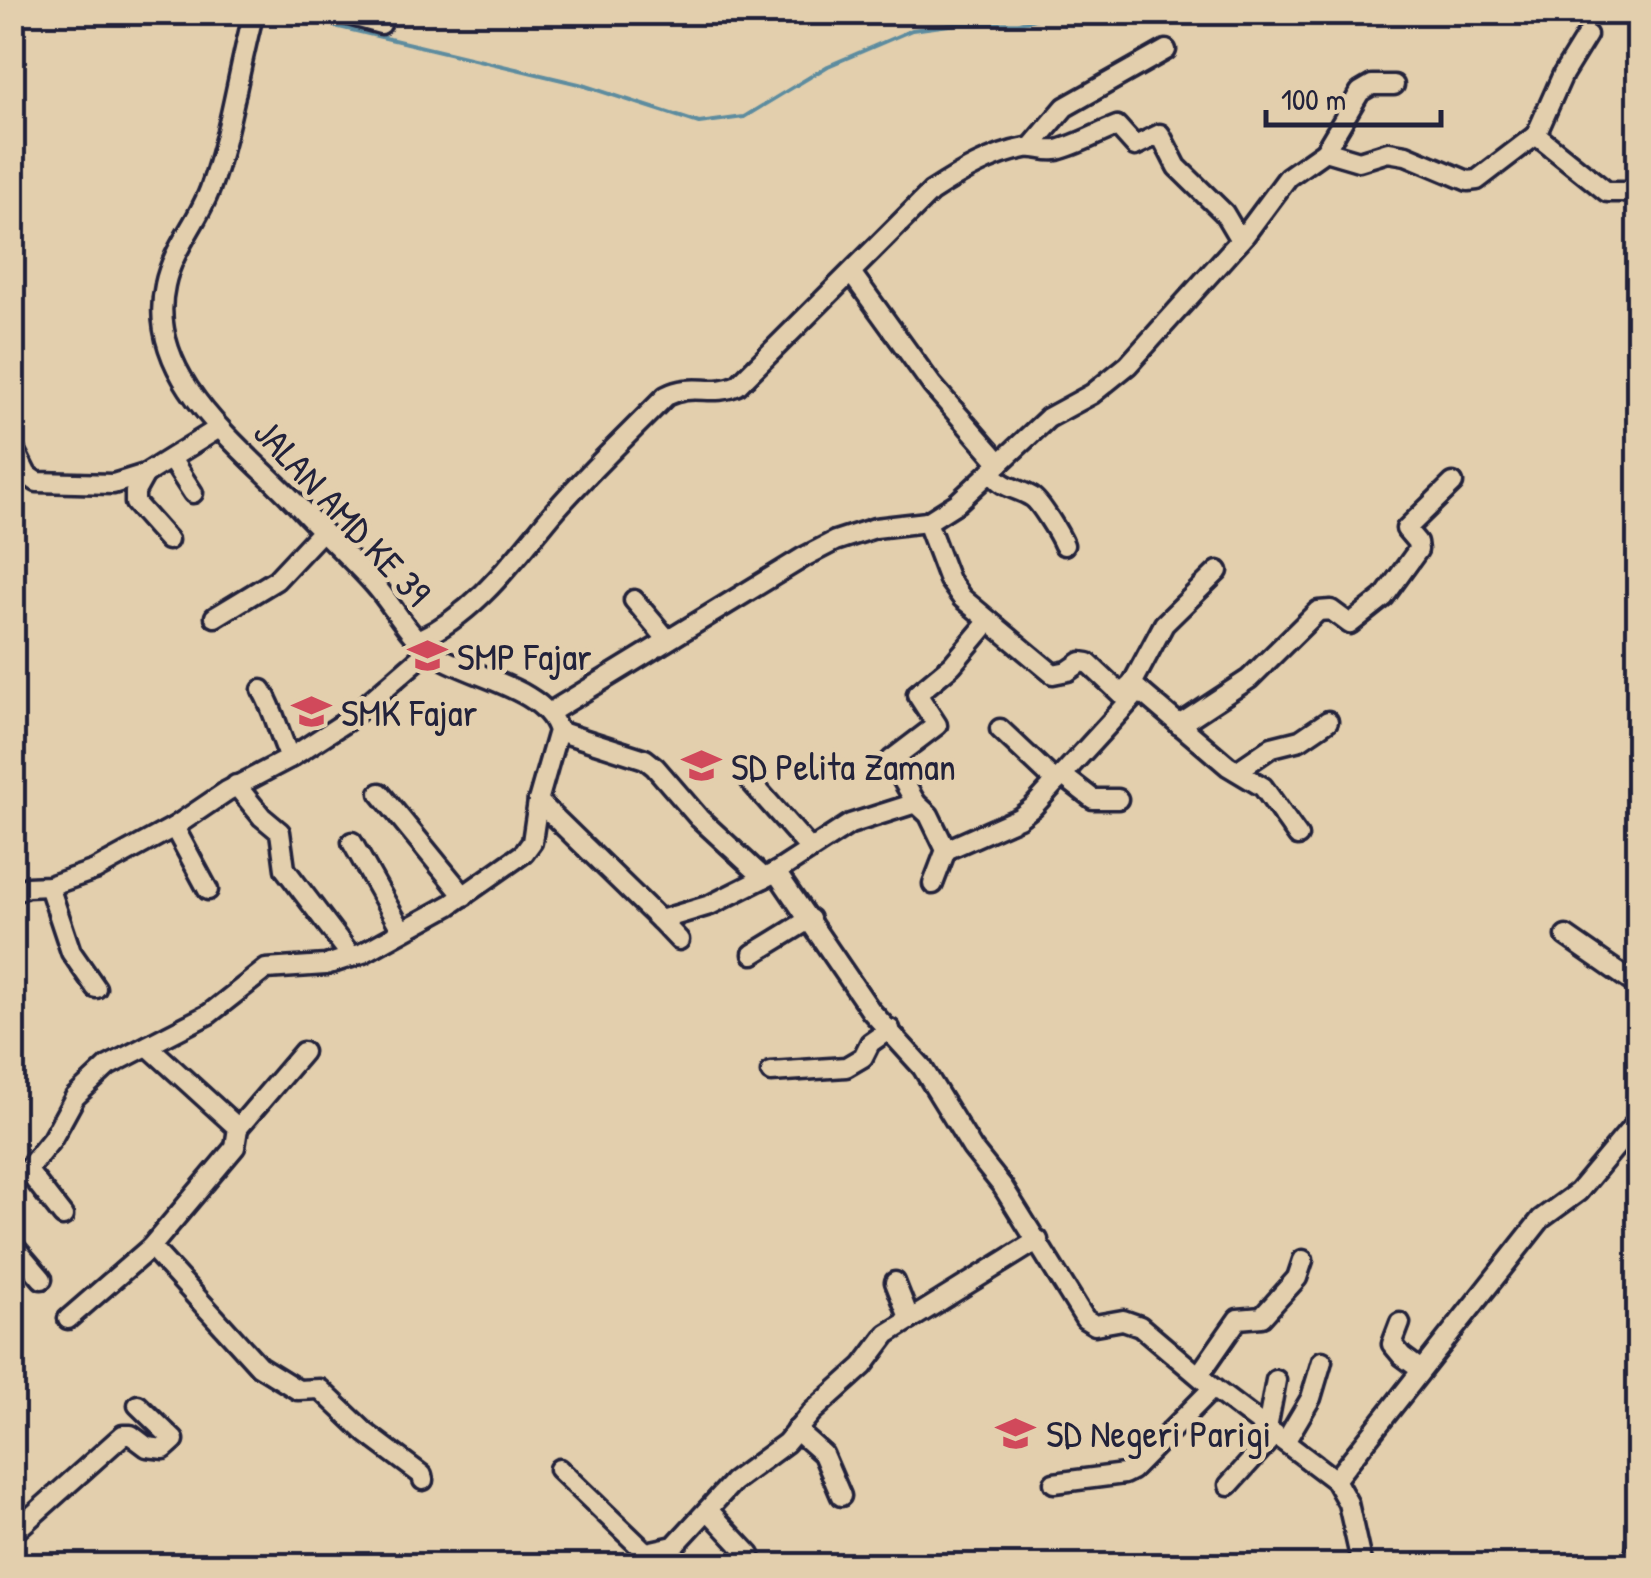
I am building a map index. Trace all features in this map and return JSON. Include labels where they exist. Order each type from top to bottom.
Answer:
[{"type":"street","points":[[338,12],[381,24]]},
{"type":"street","name":"JALAN AMD KE 39","points":[[253,17],[228,136],[200,214],[168,274],[162,307],[164,329],[182,377],[218,428],[374,584],[423,645],[451,665],[535,700],[554,722],[645,759],[699,818],[770,875],[810,920],[871,1011],[922,1067],[972,1148],[1038,1240],[1085,1319],[1095,1325],[1123,1320],[1140,1326],[1199,1374]]},
{"type":"street","points":[[1325,152],[1359,161],[1388,152],[1406,154],[1468,181],[1477,180],[1536,134],[1562,74],[1587,34]]},
{"type":"street","points":[[12,893],[95,870],[174,827],[236,785],[290,758],[347,721],[438,630],[491,590],[553,513],[666,396],[682,388],[728,390],[738,385],[931,192],[958,174],[1031,146],[1065,106],[1166,50]]},
{"type":"street","points":[[63,1216],[20,1176],[52,1139],[74,1097],[108,1066],[209,1014],[266,969],[326,964],[352,957],[464,896],[529,848],[554,722],[667,640],[835,541],[875,528],[927,522],[957,502],[1048,418],[1092,394],[1128,365],[1240,240],[1288,177],[1325,152],[1360,92],[1372,85],[1394,85]]},
{"type":"street","points":[[1031,146],[1057,150],[1118,126],[1134,146],[1160,134],[1177,167],[1224,213],[1240,240]]},
{"type":"street","points":[[1536,134],[1607,192],[1638,192]]},
{"type":"street","points":[[852,274],[996,467],[1005,487],[1032,496],[1064,546]]},
{"type":"street","points":[[12,445],[27,474],[38,482],[113,484],[145,474],[218,428]]},
{"type":"street","points":[[171,459],[193,493]]},
{"type":"street","points":[[145,474],[135,492],[135,503],[168,540]]},
{"type":"street","points":[[1179,725],[1249,679],[1318,611],[1331,610],[1350,624],[1384,597],[1418,550],[1406,528],[1452,484]]},
{"type":"street","points":[[927,522],[949,580],[962,598],[1053,674],[1081,662],[1088,663],[1121,694],[1135,688]]},
{"type":"street","points":[[215,617],[276,580],[321,532]]},
{"type":"street","points":[[933,884],[946,850],[1018,818],[1059,779],[1135,688],[1164,624],[1218,571]]},
{"type":"street","points":[[634,600],[667,640]]},
{"type":"street","points":[[946,850],[891,760],[937,726],[916,694],[952,665],[988,622]]},
{"type":"street","points":[[1135,688],[1236,771],[1257,781],[1298,836]]},
{"type":"street","points":[[262,690],[275,712],[279,737],[290,758]]},
{"type":"street","points":[[1236,771],[1272,747],[1306,737],[1328,720]]},
{"type":"street","points":[[1000,729],[1059,779],[1094,798],[1118,799]]},
{"type":"street","points":[[751,782],[810,849]]},
{"type":"street","points":[[236,785],[280,832],[286,869],[352,957]]},
{"type":"street","points":[[380,792],[464,896]]},
{"type":"street","points":[[538,800],[679,940]]},
{"type":"street","points":[[660,920],[710,905],[770,875],[861,819],[916,803]]},
{"type":"street","points":[[174,827],[208,890]]},
{"type":"street","points":[[352,842],[402,931]]},
{"type":"street","points":[[48,886],[71,952],[96,988]]},
{"type":"street","points":[[753,954],[810,920]]},
{"type":"street","points":[[1566,936],[1638,986]]},
{"type":"street","points":[[770,1072],[846,1067],[863,1057],[868,1045],[890,1029]]},
{"type":"street","points":[[148,1046],[238,1128]]},
{"type":"street","points":[[68,1319],[152,1247],[234,1147],[238,1128],[303,1052]]},
{"type":"street","points":[[1334,1480],[1541,1219],[1578,1192],[1638,1120]]},
{"type":"street","points":[[629,1566],[654,1559],[674,1546],[739,1476],[780,1448],[862,1366],[882,1339],[1038,1240]]},
{"type":"street","points":[[12,1244],[42,1280]]},
{"type":"street","points":[[152,1247],[259,1366],[298,1390],[320,1390],[423,1480]]},
{"type":"street","points":[[1303,1260],[1297,1278],[1262,1317],[1238,1319],[1199,1374],[1334,1480],[1348,1503],[1362,1566]]},
{"type":"street","points":[[895,1282],[910,1320]]},
{"type":"street","points":[[1400,1322],[1392,1344],[1421,1370]]},
{"type":"street","points":[[1229,1486],[1311,1398],[1322,1361]]},
{"type":"street","points":[[1276,1380],[1276,1435]]},
{"type":"street","points":[[1054,1483],[1132,1470],[1214,1388]]},
{"type":"street","points":[[12,1534],[123,1435],[132,1435],[151,1448],[164,1449],[174,1440],[138,1405]]},
{"type":"street","points":[[796,1430],[823,1454],[841,1496]]},
{"type":"street","points":[[560,1469],[654,1559]]},
{"type":"street","points":[[708,1510],[750,1555]]},
{"type":"street","points":[[1632,1566],[1638,1545]]},
{"type":"waterway","points":[[276,12],[579,84],[699,123],[744,117],[828,66],[912,30],[957,24],[1019,23],[1061,12]]},
{"type":"place","name":"SMP Fajar","points":[[427,656]]},
{"type":"place","name":"SMK Fajar","points":[[311,712]]},
{"type":"place","name":"SD Pelita Zaman","points":[[701,766]]},
{"type":"place","name":"SD Negeri Parigi","points":[[1016,1433]]}]
